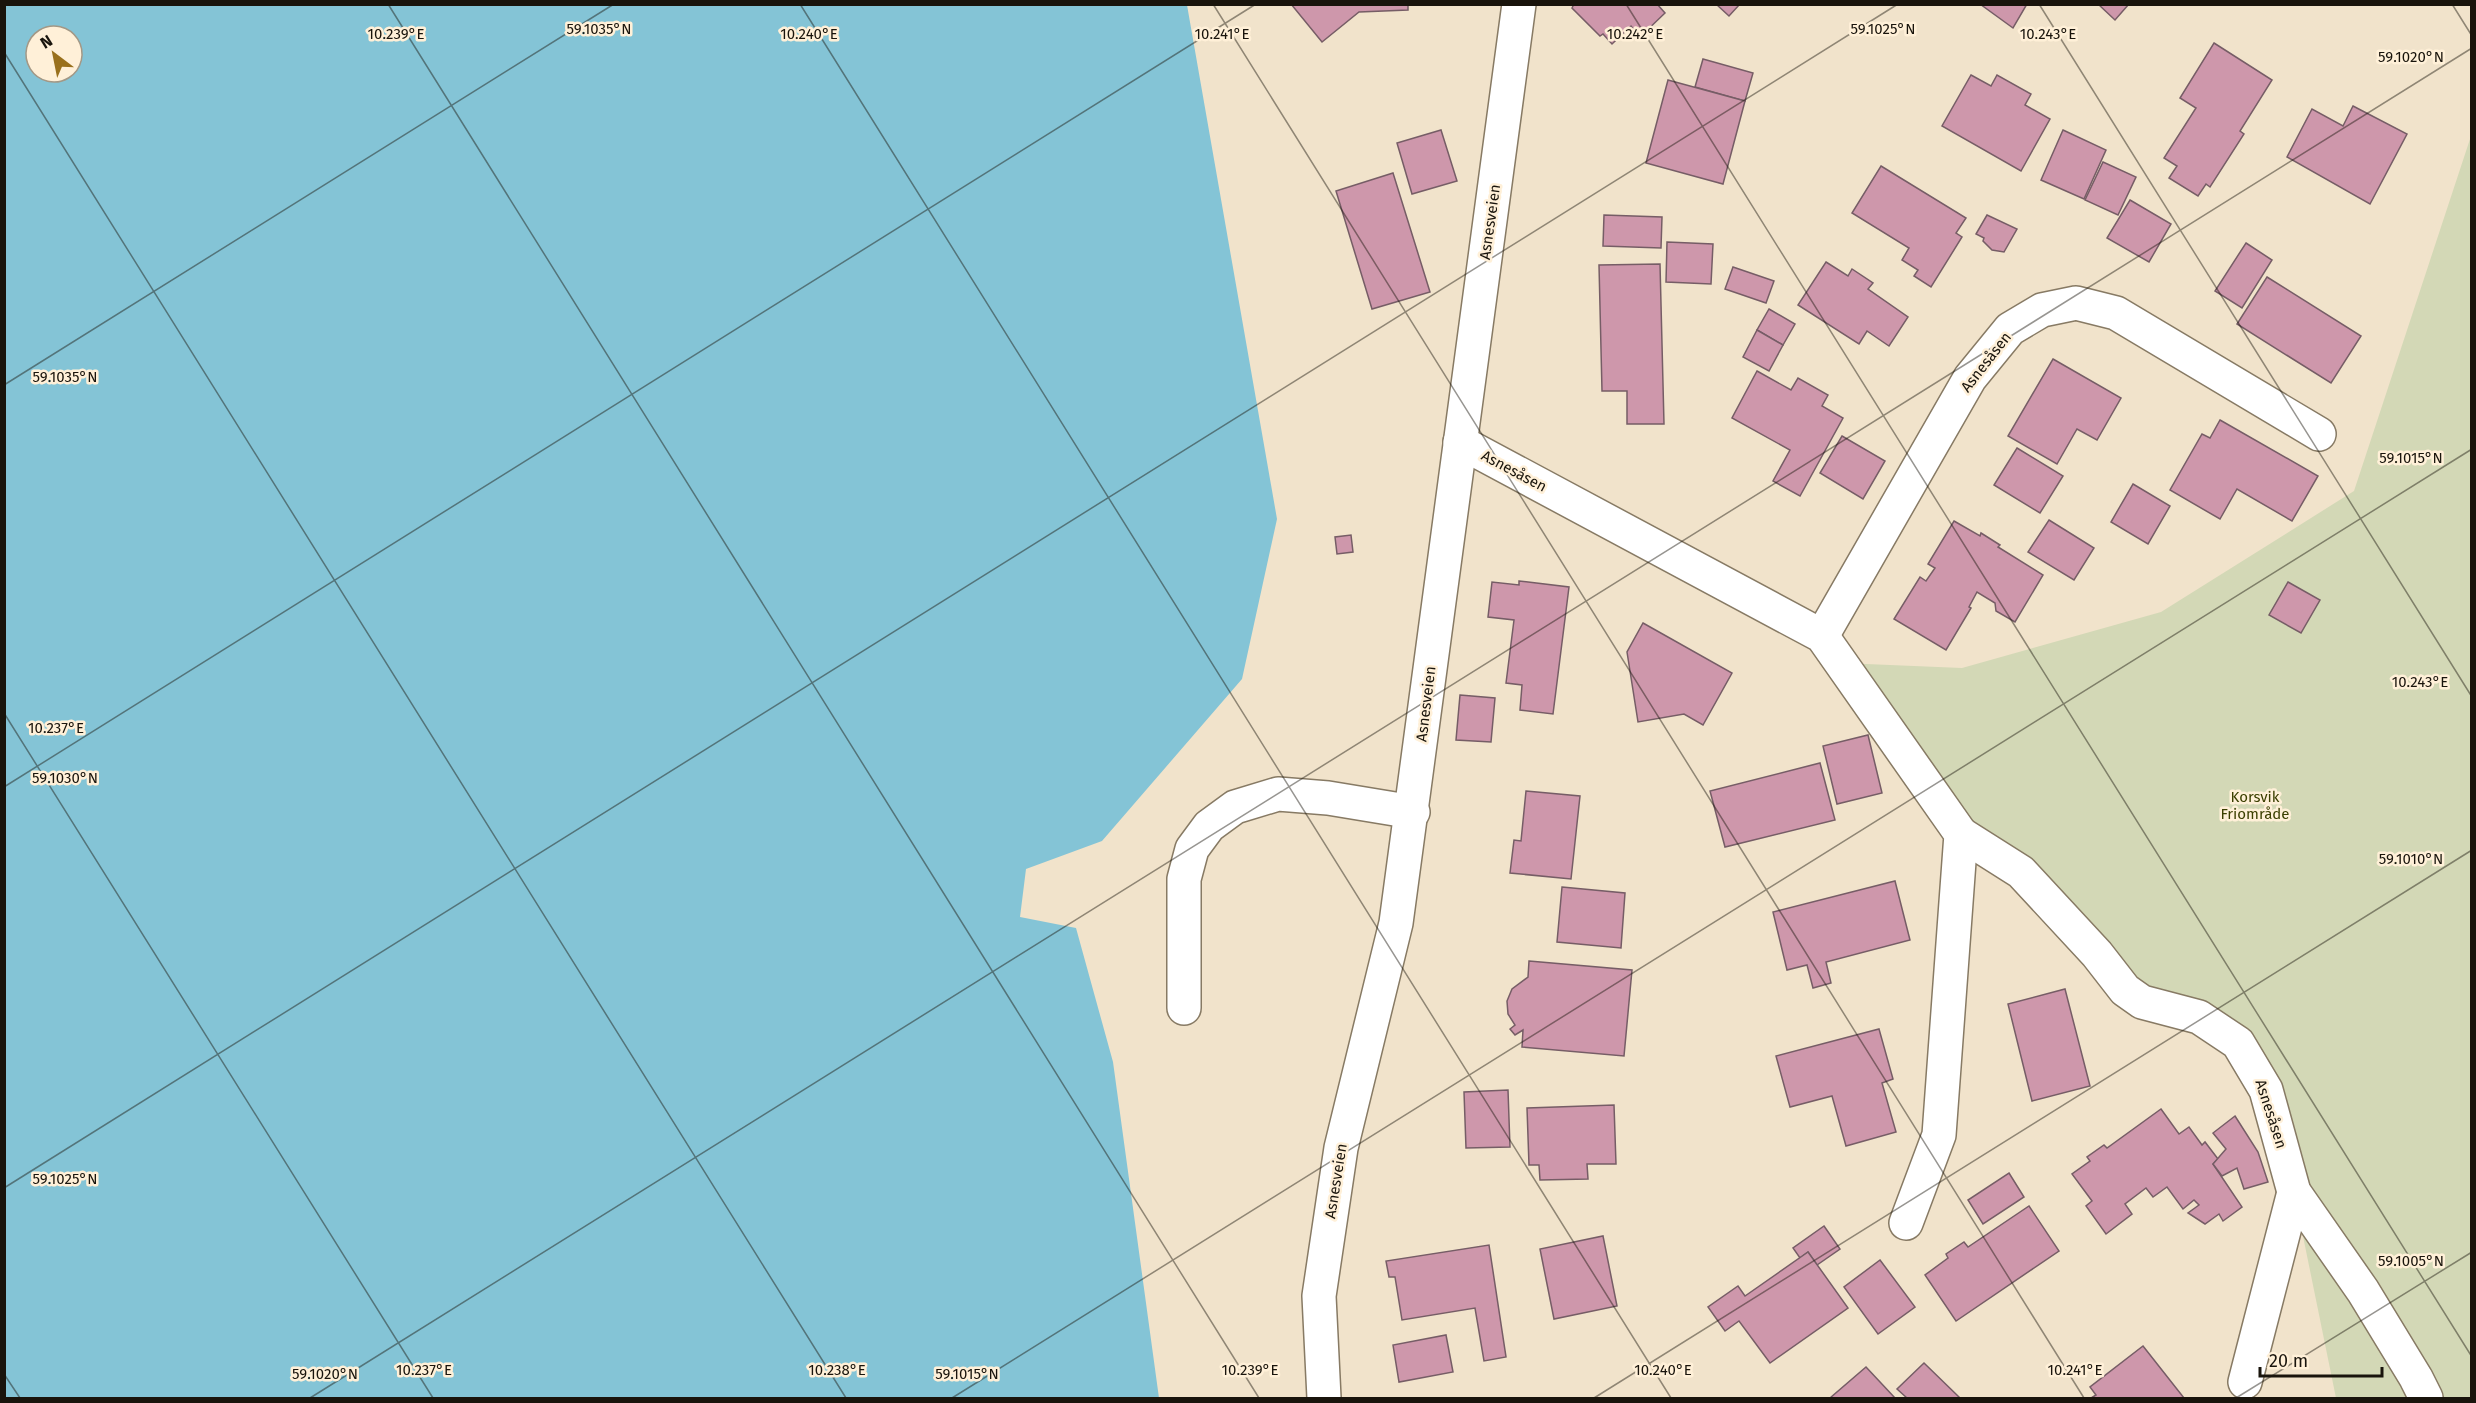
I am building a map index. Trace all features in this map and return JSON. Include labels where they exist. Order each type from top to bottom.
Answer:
[{"type":"street","name":"Asnesveien","points":[[1324,1398],[1319,1296],[1341,1148],[1396,922],[1413,812],[1460,442],[1520,4]]},
{"type":"street","name":"Asnesåsen","points":[[1822,636],[1970,378],[2010,329],[2042,310],[2076,303],[2116,313],[2319,434]]},
{"type":"street","name":"Asnesåsen","points":[[1460,442],[1822,636],[1961,834],[2021,872],[2097,954],[2125,990],[2142,1002],[2199,1017],[2238,1043],[2266,1090],[2294,1192],[2363,1291],[2426,1398]]},
{"type":"street","points":[[1184,1008],[1184,879],[1192,849],[1209,826],[1234,807],[1278,794],[1328,798],[1413,812]]},
{"type":"street","points":[[1906,1223],[1939,1135],[1961,834]]},
{"type":"street","points":[[2245,1382],[2294,1192]]},
{"type":"green space","name":"Korsvik Friområde","points":[[2471,136],[2471,1398],[2336,1398],[2294,1192],[2222,1030],[2142,1002],[1961,834],[1842,663],[1962,668],[2161,612],[2354,491]]},
{"type":"water","points":[[5,4],[1187,5],[1277,519],[1242,679],[1102,841],[1026,869],[1020,917],[1076,928],[1113,1062],[1159,1398],[5,1398]]},
{"type":"building","points":[[1291,4],[1408,4],[1408,10],[1359,12],[1322,42]]},
{"type":"building","points":[[1574,4],[1657,4],[1665,13],[1640,37],[1631,26],[1612,44],[1603,34],[1600,36],[1572,8]]},
{"type":"building","points":[[1716,4],[1740,4],[1729,16]]},
{"type":"building","points":[[1980,4],[2027,4],[2013,28]]},
{"type":"building","points":[[2098,4],[2129,4],[2115,20]]},
{"type":"building","points":[[2214,43],[2272,80],[2240,131],[2244,134],[2210,187],[2206,184],[2198,196],[2169,178],[2177,166],[2164,158],[2196,108],[2180,98]]},
{"type":"building","points":[[1703,59],[1753,73],[1745,101],[1695,87]]},
{"type":"building","points":[[1971,75],[1991,86],[1997,75],[2031,94],[2025,105],[2050,119],[2021,171],[1942,126]]},
{"type":"building","points":[[1668,80],[1745,101],[1723,184],[1646,163]]},
{"type":"building","points":[[2353,106],[2407,134],[2370,204],[2287,157],[2312,109],[2343,126]]},
{"type":"building","points":[[1441,130],[1457,181],[1412,194],[1397,143]]},
{"type":"building","points":[[2063,130],[2106,150],[2084,199],[2041,180]]},
{"type":"building","points":[[2103,162],[2136,177],[2118,215],[2085,200]]},
{"type":"building","points":[[1881,166],[1966,218],[1956,233],[1962,237],[1931,287],[1914,276],[1918,270],[1902,260],[1909,248],[1852,213]]},
{"type":"building","points":[[1393,173],[1430,292],[1372,309],[1336,191]]},
{"type":"building","points":[[2130,200],[2171,224],[2149,262],[2107,238]]},
{"type":"building","points":[[1604,215],[1662,217],[1661,248],[1603,246]]},
{"type":"building","points":[[1987,215],[2017,229],[2004,252],[1992,250],[1983,241],[1984,238],[1976,234]]},
{"type":"building","points":[[1667,242],[1713,244],[1711,284],[1666,282]]},
{"type":"building","points":[[2246,243],[2272,260],[2242,308],[2215,291]]},
{"type":"building","points":[[1826,262],[1848,276],[1852,269],[1873,283],[1868,289],[1908,317],[1889,346],[1867,331],[1859,344],[1798,305]]},
{"type":"building","points":[[1660,264],[1664,424],[1627,424],[1627,391],[1602,391],[1599,265]]},
{"type":"building","points":[[1733,267],[1774,281],[1766,303],[1725,289]]},
{"type":"building","points":[[2267,277],[2361,336],[2331,383],[2237,324]]},
{"type":"building","points":[[1769,309],[1795,324],[1783,345],[1757,330]]},
{"type":"building","points":[[1757,330],[1783,345],[1769,371],[1743,357]]},
{"type":"building","points":[[2053,359],[2121,398],[2097,440],[2077,429],[2057,464],[2008,436]]},
{"type":"building","points":[[1757,371],[1791,390],[1798,378],[1828,395],[1822,406],[1843,418],[1800,496],[1773,481],[1790,450],[1732,418]]},
{"type":"building","points":[[2220,420],[2318,476],[2292,521],[2237,489],[2220,519],[2170,490],[2202,434],[2210,438]]},
{"type":"building","points":[[1842,436],[1885,461],[1863,499],[1820,473]]},
{"type":"building","points":[[2017,448],[2063,476],[2040,513],[1994,485]]},
{"type":"building","points":[[2133,484],[2170,506],[2148,544],[2111,522]]},
{"type":"building","points":[[2049,520],[2094,548],[2074,580],[2028,552]]},
{"type":"building","points":[[1954,521],[1980,536],[1981,533],[2000,545],[1998,547],[2043,575],[2015,622],[1996,611],[1995,603],[1977,592],[1969,607],[1971,608],[1946,650],[1894,619],[1920,577],[1926,581],[1935,568],[1928,564]]},
{"type":"building","points":[[1351,535],[1353,552],[1337,554],[1335,537]]},
{"type":"building","points":[[1519,581],[1569,587],[1553,714],[1520,710],[1522,685],[1506,683],[1514,620],[1488,617],[1492,582],[1519,585]]},
{"type":"building","points":[[2288,582],[2320,600],[2301,633],[2269,615]]},
{"type":"building","points":[[1643,623],[1732,673],[1703,725],[1684,714],[1638,722],[1627,652]]},
{"type":"building","points":[[1460,695],[1495,698],[1491,742],[1456,740]]},
{"type":"building","points":[[1868,735],[1882,793],[1837,804],[1823,746]]},
{"type":"building","points":[[1820,763],[1835,820],[1725,847],[1710,791]]},
{"type":"building","points":[[1526,791],[1580,796],[1571,879],[1510,873],[1514,840],[1521,841]]},
{"type":"building","points":[[1895,881],[1910,940],[1826,962],[1831,983],[1813,988],[1807,965],[1787,970],[1773,912]]},
{"type":"building","points":[[1562,887],[1625,893],[1621,948],[1557,942]]},
{"type":"building","points":[[1529,961],[1632,970],[1624,1056],[1522,1047],[1523,1030],[1515,1035],[1510,1029],[1515,1025],[1508,1014],[1507,1001],[1512,989],[1528,977]]},
{"type":"building","points":[[2065,989],[2090,1086],[2032,1101],[2008,1004]]},
{"type":"building","points":[[1879,1029],[1893,1079],[1882,1083],[1896,1132],[1846,1146],[1832,1096],[1790,1107],[1776,1056]]},
{"type":"building","points":[[1508,1090],[1510,1147],[1466,1148],[1464,1092]]},
{"type":"building","points":[[1614,1105],[1616,1164],[1587,1164],[1588,1179],[1540,1180],[1539,1165],[1529,1165],[1527,1108]]},
{"type":"building","points":[[2161,1109],[2179,1134],[2189,1127],[2202,1145],[2205,1142],[2218,1159],[2213,1164],[2242,1207],[2223,1221],[2219,1214],[2205,1224],[2188,1213],[2199,1205],[2194,1200],[2183,1209],[2167,1187],[2153,1197],[2146,1188],[2125,1204],[2132,1214],[2106,1234],[2086,1206],[2092,1201],[2072,1174],[2090,1161],[2087,1157],[2104,1145],[2107,1148]]},
{"type":"building","points":[[2235,1116],[2258,1152],[2268,1182],[2244,1189],[2237,1168],[2222,1176],[2213,1164],[2226,1149],[2213,1133]]},
{"type":"building","points":[[2009,1173],[2024,1197],[1983,1224],[1968,1200]]},
{"type":"building","points":[[2029,1206],[2059,1251],[1956,1321],[1925,1275],[1948,1258],[1946,1254],[1964,1242],[1968,1247]]},
{"type":"building","points":[[1824,1226],[1840,1249],[1817,1265],[1808,1252],[1800,1258],[1793,1248]]},
{"type":"building","points":[[1603,1236],[1617,1306],[1554,1319],[1540,1249]]},
{"type":"building","points":[[1489,1245],[1506,1357],[1484,1361],[1475,1308],[1402,1320],[1395,1277],[1389,1277],[1386,1261]]},
{"type":"building","points":[[1808,1252],[1848,1308],[1770,1363],[1739,1321],[1725,1331],[1708,1307],[1738,1286],[1745,1296]]},
{"type":"building","points":[[1880,1260],[1915,1307],[1878,1334],[1844,1287]]},
{"type":"building","points":[[1446,1335],[1453,1372],[1399,1382],[1393,1345]]},
{"type":"building","points":[[2143,1346],[2184,1398],[2091,1398],[2096,1395],[2090,1387]]},
{"type":"building","points":[[1924,1363],[1960,1398],[1907,1398],[1897,1389]]},
{"type":"building","points":[[1866,1367],[1895,1398],[1830,1398]]}]
